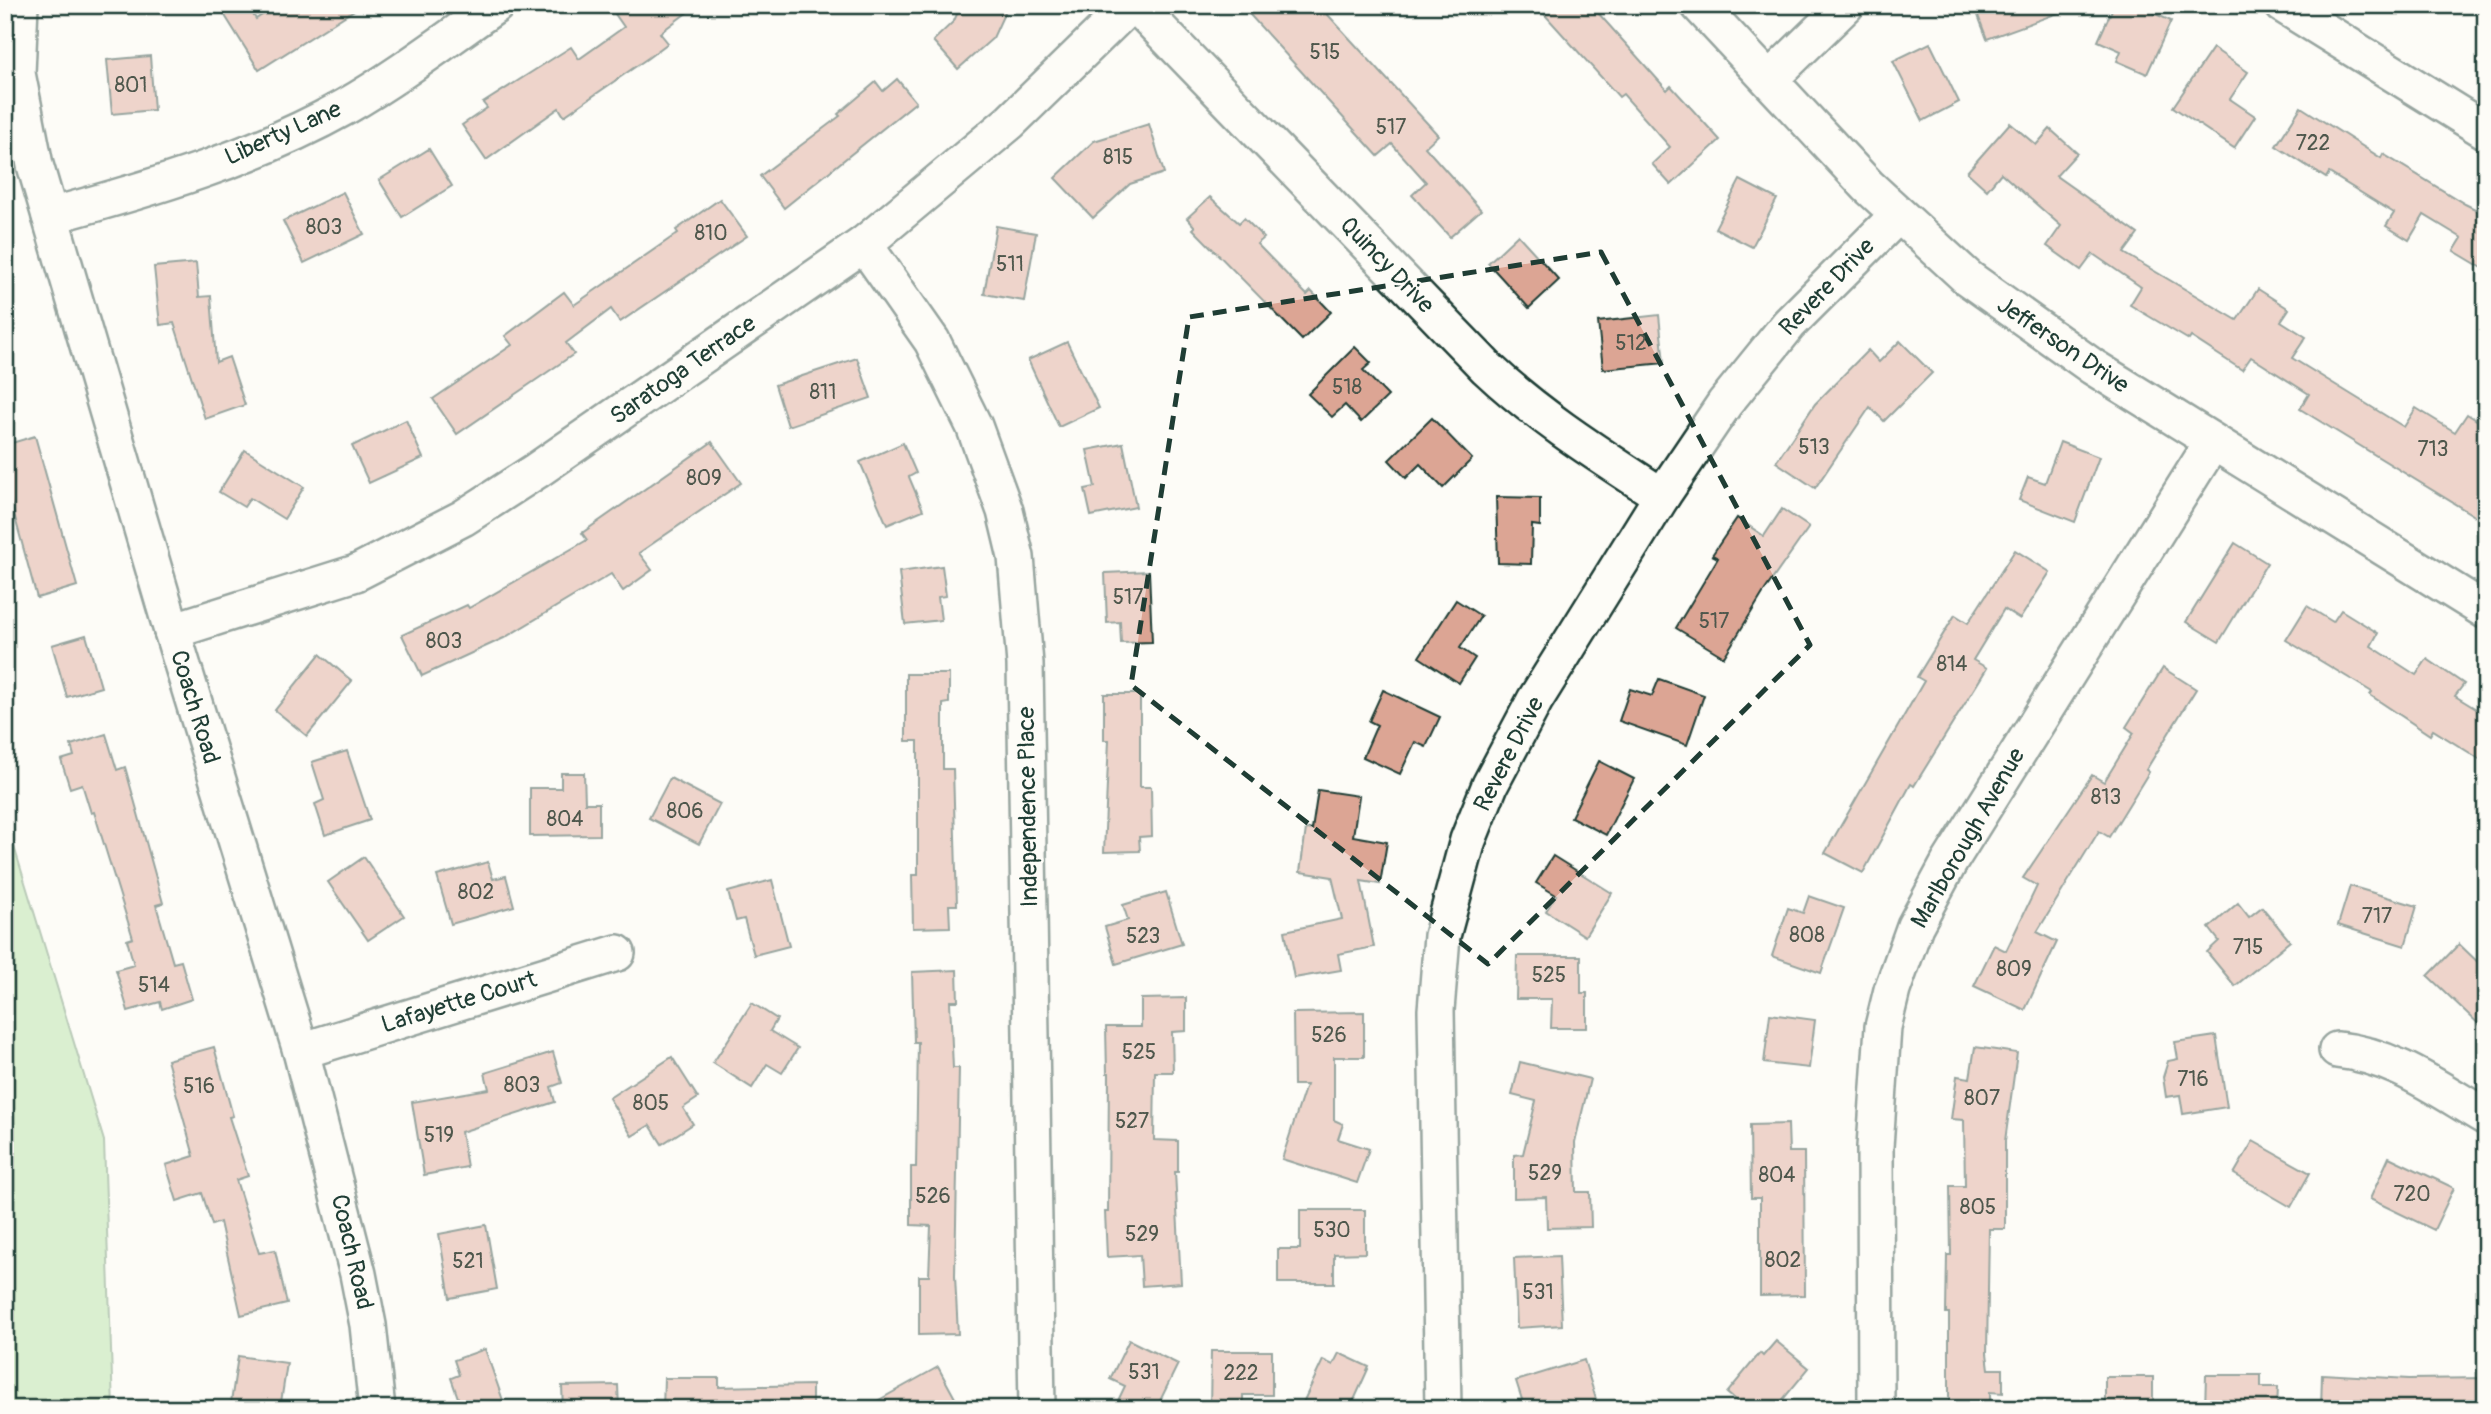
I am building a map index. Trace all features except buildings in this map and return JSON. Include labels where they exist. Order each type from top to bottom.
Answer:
[{"type":"street","name":"Coach Road","points":[[20,5],[17,74],[23,117],[172,631],[301,1051],[358,1274],[375,1378],[377,1409]]},
{"type":"street","name":"Liberty Lane","points":[[50,216],[164,182],[305,127],[388,80],[496,5]]},
{"type":"street","name":"Saratoga Terrace","points":[[172,631],[356,573],[463,518],[536,471],[864,244],[1010,122],[1130,5]]},
{"type":"street","name":"Quincy Drive","points":[[1136,5],[1486,368],[1572,437],[1662,496]]},
{"type":"street","name":"Jefferson Drive","points":[[1699,5],[1898,215],[1968,278],[2030,325],[2212,443],[2486,611]]},
{"type":"street","points":[[1770,79],[1846,5]]},
{"type":"street","points":[[2283,5],[2486,131]]},
{"type":"street","name":"Revere Drive","points":[[1443,1409],[1437,1010],[1442,936],[1468,840],[1510,744],[1662,496],[1757,361],[1824,287],[1898,215]]},
{"type":"street","name":"Independence Place","points":[[864,244],[932,341],[964,402],[1005,511],[1021,585],[1026,664],[1037,1409]]},
{"type":"street","name":"Marlborough Avenue","points":[[1876,1409],[1877,1087],[1883,1027],[1902,959],[1915,926],[1949,863],[2212,443]]},
{"type":"street","name":"Lafayette Court","points":[[301,1051],[617,953]]},
{"type":"street","points":[[2337,1050],[2360,1052],[2386,1060],[2486,1117]]},
{"type":"highlighted area","points":[[1601,252],[1810,645],[1488,964],[1131,685],[1189,317]]},
{"type":"green space","points":[[5,817],[104,1141],[113,1409],[5,1409]]}]
